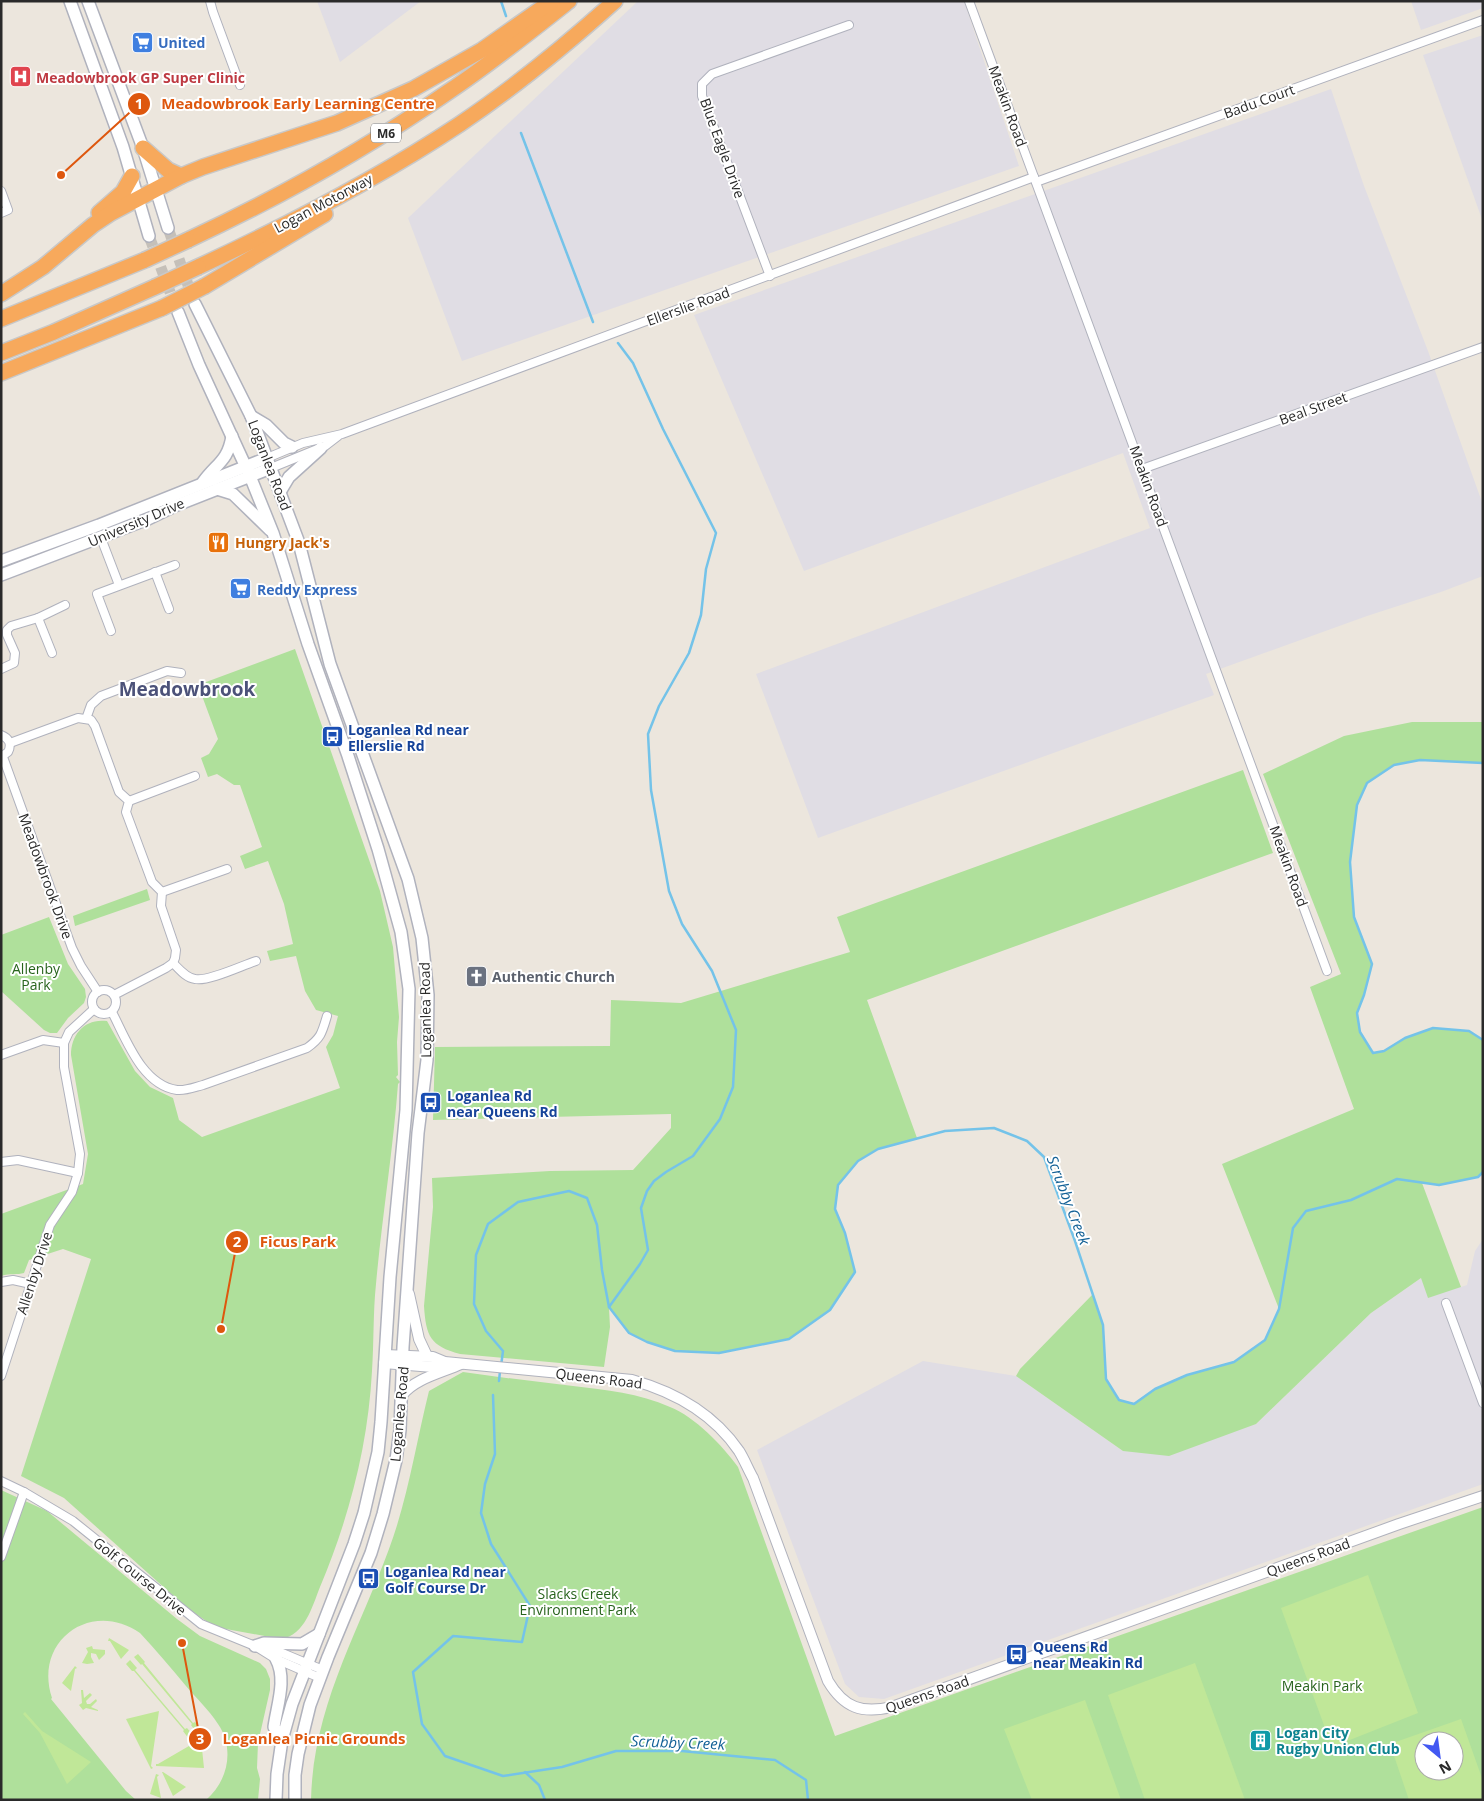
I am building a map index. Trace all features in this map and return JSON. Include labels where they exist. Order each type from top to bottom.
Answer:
[{"type":"highway","points":[[1,294],[44,267],[93,225],[111,213],[181,176],[336,123],[413,89],[482,50],[552,1]]},
{"type":"highway","name":"Logan Motorway","points":[[1,319],[145,260],[291,188],[399,124],[486,65],[569,1]]},
{"type":"highway","name":"Logan Motorway","points":[[1,353],[198,267],[324,204],[401,161],[477,112],[540,65],[614,1]]},
{"type":"highway","points":[[143,148],[168,170],[181,176]]},
{"type":"highway","points":[[93,225],[98,214],[122,192],[132,176]]},
{"type":"highway","points":[[1,373],[162,308],[205,286],[334,208],[360,184]]},
{"type":"main road","points":[[70,1],[132,176],[150,236]]},
{"type":"main road","points":[[88,1],[143,148],[168,228]]},
{"type":"main road","name":"Loganlea Road","points":[[195,304],[251,416],[299,543],[330,664],[406,871],[422,938],[428,995],[429,1036],[418,1133],[402,1395],[396,1460],[384,1514],[372,1553],[321,1674],[303,1730],[295,1774],[295,1800]]},
{"type":"main road","name":"Loganlea Road","points":[[178,312],[199,365],[248,471],[273,533],[308,644],[348,756],[375,840],[401,932],[409,989],[408,1076],[392,1250],[382,1422],[373,1479],[354,1544],[292,1704],[282,1740],[277,1774],[276,1800]]},
{"type":"main road","points":[[251,416],[266,425],[284,443],[292,447]]},
{"type":"main road","points":[[202,483],[226,457],[232,435]]},
{"type":"main road","points":[[280,492],[289,477],[321,448]]},
{"type":"main road","name":"University Drive","points":[[1,561],[99,525],[202,483],[248,471],[269,463]]},
{"type":"main road","name":"University Drive","points":[[1,575],[148,519],[176,505],[218,489],[248,471]]},
{"type":"main road","points":[[218,489],[233,494],[273,533]]},
{"type":"main road","points":[[259,1647],[264,1643],[302,1644],[319,1634]]},
{"type":"main road","points":[[276,1659],[280,1666],[281,1674],[274,1727],[282,1740]]},
{"type":"street","points":[[210,1],[212,12],[240,85]]},
{"type":"street","name":"Meakin Road","points":[[969,1],[1327,971]]},
{"type":"street","name":"Badu Court","points":[[1035,180],[1483,20]]},
{"type":"street","name":"Blue Eagle Drive","points":[[770,276],[702,96],[702,84],[712,74],[848,25]]},
{"type":"street","name":"Ellerslie Road","points":[[269,463],[292,447],[342,434],[1035,180]]},
{"type":"street","points":[[1,191],[8,210],[1,213]]},
{"type":"street","name":"Beal Street","points":[[1142,469],[1483,347]]},
{"type":"street","name":"Ellerslie Road","points":[[269,463],[321,448],[342,434]]},
{"type":"street","points":[[101,538],[119,585]]},
{"type":"street","points":[[111,631],[97,594],[175,565]]},
{"type":"street","points":[[154,572],[169,609]]},
{"type":"street","points":[[1,669],[14,663],[16,658],[7,635],[7,630],[11,626],[38,618],[65,605]]},
{"type":"street","points":[[38,618],[52,653]]},
{"type":"street","points":[[86,718],[91,705],[101,696],[167,671],[181,673]]},
{"type":"street","points":[[1,735],[8,739],[10,743],[78,718],[91,720],[95,726],[119,792],[129,801]]},
{"type":"street","name":"Meadowbrook Drive","points":[[10,743],[8,752],[2,757],[72,948],[80,966],[98,992]]},
{"type":"street","points":[[129,801],[195,776]]},
{"type":"street","points":[[114,995],[173,963],[176,950],[161,906],[162,892],[152,882],[126,812],[129,801]]},
{"type":"street","points":[[162,892],[227,869]]},
{"type":"street","points":[[173,963],[186,975],[195,979],[205,979],[256,961]]},
{"type":"street","points":[[105,990],[114,995],[117,1002],[112,1012],[104,1015],[94,1009],[92,1002],[95,994],[98,992],[105,990]]},
{"type":"street","points":[[1,1054],[43,1040],[64,1043],[69,1032],[94,1009]]},
{"type":"street","points":[[112,1012],[142,1068],[163,1085],[177,1090],[188,1090],[307,1048],[317,1041],[322,1032],[326,1016]]},
{"type":"street","name":"Allenby Drive","points":[[1,1376],[50,1225],[72,1192],[78,1173],[80,1154],[64,1067],[64,1043]]},
{"type":"street","points":[[1,1162],[18,1160],[78,1173]]},
{"type":"street","points":[[1,1282],[13,1280],[30,1284]]},
{"type":"street","points":[[408,1290],[418,1335],[427,1356]]},
{"type":"street","points":[[1446,1303],[1483,1403]]},
{"type":"street","name":"Queens Road","points":[[403,1360],[427,1356],[445,1362],[476,1366],[632,1380],[657,1387],[681,1398],[704,1413],[723,1430],[753,1478],[828,1682],[834,1693],[844,1701],[856,1708],[865,1710],[878,1711],[892,1707],[1483,1496]]},
{"type":"street","name":"Queens Road","points":[[385,1359],[403,1360],[433,1367],[445,1362]]},
{"type":"street","points":[[402,1395],[417,1382],[462,1364]]},
{"type":"street","name":"Golf Course Drive","points":[[1,1481],[24,1492],[73,1521],[201,1624],[259,1647],[275,1650],[306,1668]]},
{"type":"street","points":[[1,1557],[24,1492]]},
{"type":"street","name":"Golf Course Drive","points":[[259,1647],[276,1659],[321,1674]]},
{"type":"shaded area","points":[[317,1],[421,1],[340,62]]},
{"type":"shaded area","points":[[638,1],[964,1],[1019,166],[462,361],[408,218]]},
{"type":"shaded area","points":[[1411,1],[1483,1],[1483,8],[1421,30]]},
{"type":"shaded area","points":[[1483,35],[1483,222],[1423,55]]},
{"type":"shaded area","points":[[1331,89],[1364,186],[1428,351],[1483,505],[1483,576],[1206,674],[1214,695],[818,838],[756,674],[1150,528],[1123,453],[804,571],[694,315]]},
{"type":"shaded area","points":[[1483,1239],[1483,1484],[884,1699],[859,1697],[845,1684],[757,1450],[923,1361],[1016,1376],[1123,1451],[1256,1424],[1371,1313],[1421,1278],[1461,1287],[1467,1285],[1475,1251]]},
{"type":"green space","points":[[295,649],[380,891],[393,947],[399,1017],[397,1042],[398,1075],[396,1077],[400,1082],[398,1084],[378,1259],[370,1399],[361,1454],[340,1535],[310,1611],[302,1626],[296,1632],[281,1639],[215,1627],[187,1608],[64,1498],[21,1476],[91,1259],[63,1249],[29,1260],[24,1273],[1,1276],[1,1214],[83,1184],[88,1154],[71,1055],[77,1034],[92,1022],[107,1021],[135,1071],[150,1087],[173,1098],[179,1120],[202,1137],[340,1088],[326,1047],[333,1035],[338,1016],[316,1010],[305,991],[296,956],[270,961],[267,951],[293,944],[284,904],[268,861],[245,869],[240,856],[262,847],[240,785],[234,785],[217,774],[208,777],[201,758],[209,754],[218,739],[198,685]]},
{"type":"green space","points":[[1412,722],[1483,722],[1483,763],[1420,760],[1394,765],[1367,783],[1357,805],[1350,862],[1354,917],[1372,964],[1357,1013],[1360,1032],[1373,1053],[1384,1051],[1405,1038],[1433,1028],[1469,1031],[1483,1040],[1483,1172],[1478,1177],[1439,1185],[1422,1183],[1461,1287],[1428,1298],[1421,1278],[1371,1313],[1256,1424],[1169,1456],[1123,1451],[1016,1376],[1020,1369],[1093,1294],[1103,1325],[1106,1379],[1119,1400],[1134,1403],[1155,1389],[1187,1375],[1234,1362],[1265,1340],[1279,1309],[1222,1164],[1354,1109],[1310,987],[1341,974],[1263,774],[1344,736]]},
{"type":"green space","points":[[1243,770],[1273,853],[867,1000],[917,1138],[878,1149],[858,1161],[838,1185],[835,1209],[845,1233],[855,1272],[830,1310],[789,1339],[719,1353],[675,1351],[647,1342],[629,1333],[609,1308],[610,1327],[604,1367],[460,1354],[442,1347],[432,1338],[426,1325],[424,1306],[433,1207],[432,1178],[550,1171],[633,1170],[671,1128],[671,1114],[433,1120],[435,1047],[610,1046],[611,1000],[681,1003],[850,952],[837,917]]},
{"type":"green space","points":[[147,889],[150,900],[75,926],[73,916]]},
{"type":"green space","name":"Allenby Park","points":[[49,917],[68,964],[85,989],[86,997],[84,1003],[68,1018],[57,1033],[50,1033],[44,1030],[1,991],[1,935]]},
{"type":"green space","name":"Slacks Creek Environment Park","points":[[463,1372],[634,1395],[658,1402],[679,1412],[716,1441],[738,1467],[835,1736],[1483,1507],[1483,1800],[311,1800],[314,1766],[328,1702],[389,1549],[407,1490],[429,1391]]},
{"type":"green space","points":[[1,1490],[47,1511],[200,1636],[260,1663],[266,1669],[270,1679],[270,1690],[258,1743],[257,1768],[260,1779],[258,1800],[206,1800],[220,1784],[227,1764],[226,1744],[218,1724],[140,1633],[121,1624],[103,1621],[86,1624],[70,1631],[59,1643],[51,1659],[48,1677],[51,1699],[126,1791],[136,1800],[1,1800]]},
{"type":"green space","name":"Meakin Park","points":[[1368,1575],[1418,1713],[1332,1747],[1281,1608]]},
{"type":"green space","points":[[109,1638],[129,1650],[121,1659],[110,1641],[108,1641]]},
{"type":"green space","points":[[92,1646],[93,1649],[105,1650],[105,1654],[99,1660],[96,1654],[91,1653],[94,1663],[82,1663],[88,1652],[86,1648]]},
{"type":"green space","points":[[138,1654],[193,1723],[195,1722],[201,1729],[197,1733],[192,1724],[134,1657]]},
{"type":"green space","points":[[130,1660],[137,1668],[135,1670],[185,1729],[187,1728],[193,1735],[189,1739],[184,1730],[126,1664]]},
{"type":"green space","points":[[1195,1663],[1245,1800],[1145,1800],[1108,1695]]},
{"type":"green space","points":[[75,1666],[77,1668],[75,1669],[71,1691],[62,1683]]},
{"type":"green space","points":[[81,1690],[83,1690],[84,1698],[90,1693],[92,1695],[86,1701],[87,1704],[96,1699],[97,1701],[91,1707],[98,1711],[86,1708],[83,1710],[79,1705],[82,1703]]},
{"type":"green space","points":[[1085,1700],[1121,1800],[1032,1800],[1004,1729]]},
{"type":"green space","points":[[159,1711],[151,1766],[153,1768],[151,1769],[126,1719]]},
{"type":"green space","points":[[25,1712],[42,1731],[91,1762],[67,1784],[40,1733],[23,1714]]},
{"type":"green space","points":[[1461,1719],[1483,1781],[1483,1800],[1409,1800],[1390,1744],[1414,1736],[1414,1781],[1464,1781],[1464,1731],[1427,1731]]},
{"type":"green space","points":[[201,1739],[204,1768],[156,1766],[156,1764]]},
{"type":"green space","points":[[163,1772],[186,1787],[173,1796]]},
{"type":"green space","points":[[156,1774],[159,1775],[157,1777],[161,1798],[150,1794]]},
{"type":"waterway","points":[[501,1],[506,16]]},
{"type":"waterway","points":[[521,133],[593,322]]},
{"type":"waterway","points":[[609,1307],[648,1250],[641,1208],[647,1191],[654,1181],[693,1156],[720,1119],[733,1087],[736,1030],[712,971],[682,924],[669,891],[651,790],[648,734],[659,706],[689,653],[701,615],[706,569],[716,533],[663,429],[633,363],[618,343]]},
{"type":"waterway","name":"Scrubby Creek","points":[[1483,763],[1420,760],[1394,765],[1367,783],[1357,805],[1350,862],[1354,917],[1372,964],[1357,1013],[1360,1032],[1373,1053],[1384,1051],[1405,1038],[1433,1028],[1469,1031],[1483,1040]]},
{"type":"waterway","name":"Scrubby Creek","points":[[501,1366],[503,1351],[486,1331],[474,1304],[476,1255],[488,1224],[518,1202],[569,1191],[587,1198],[597,1225],[602,1270],[609,1307],[629,1333],[647,1342],[675,1351],[719,1353],[789,1339],[830,1310],[855,1272],[845,1233],[835,1209],[838,1185],[858,1161],[878,1149],[945,1131],[994,1128],[1027,1141],[1044,1157],[1103,1325],[1106,1379],[1119,1400],[1134,1404],[1155,1389],[1187,1375],[1234,1362],[1265,1340],[1279,1309],[1293,1228],[1306,1211],[1351,1200],[1397,1179],[1439,1185],[1478,1177],[1483,1172]]},
{"type":"waterway","name":"Scrubby Creek","points":[[499,1381],[500,1371]]},
{"type":"waterway","name":"Scrubby Creek","points":[[493,1395],[495,1454],[485,1484],[481,1513],[491,1544],[530,1606],[522,1642],[453,1636],[413,1672],[422,1724],[445,1756],[503,1776],[562,1767],[616,1751],[682,1751],[775,1760],[806,1780],[808,1800]]},
{"type":"waterway","name":"Scrubby Creek","points":[[525,1772],[539,1785],[545,1800]]},
{"type":"tunnel","points":[[168,228],[193,299]]},
{"type":"tunnel","points":[[149,236],[176,308]]},
{"type":"place","name":"United","points":[[142,42]]},
{"type":"place","name":"Meadowbrook GP Super Clinic","points":[[20,77]]},
{"type":"place","name":"Meadowbrook Early Learning Centre","points":[[61,175]]},
{"type":"place","name":"Hungry Jack's","points":[[219,542]]},
{"type":"place","name":"Reddy Express","points":[[241,589]]},
{"type":"place","name":"Loganlea Rd near Ellerslie Rd","points":[[332,737]]},
{"type":"place","name":"Authentic Church","points":[[476,976]]},
{"type":"place","name":"Loganlea Rd near Queens Rd","points":[[431,1103]]},
{"type":"place","name":"Ficus Park","points":[[221,1329]]},
{"type":"place","name":"Loganlea Rd near Golf Course Dr","points":[[369,1579]]},
{"type":"place","name":"Loganlea Picnic Grounds","points":[[182,1643]]},
{"type":"place","name":"Queens Rd near Meakin Rd","points":[[1017,1654]]},
{"type":"place","name":"Logan City Rugby Union Club","points":[[1260,1740]]},
{"type":"district","name":"Meadowbrook","points":[[187,689]]}]
